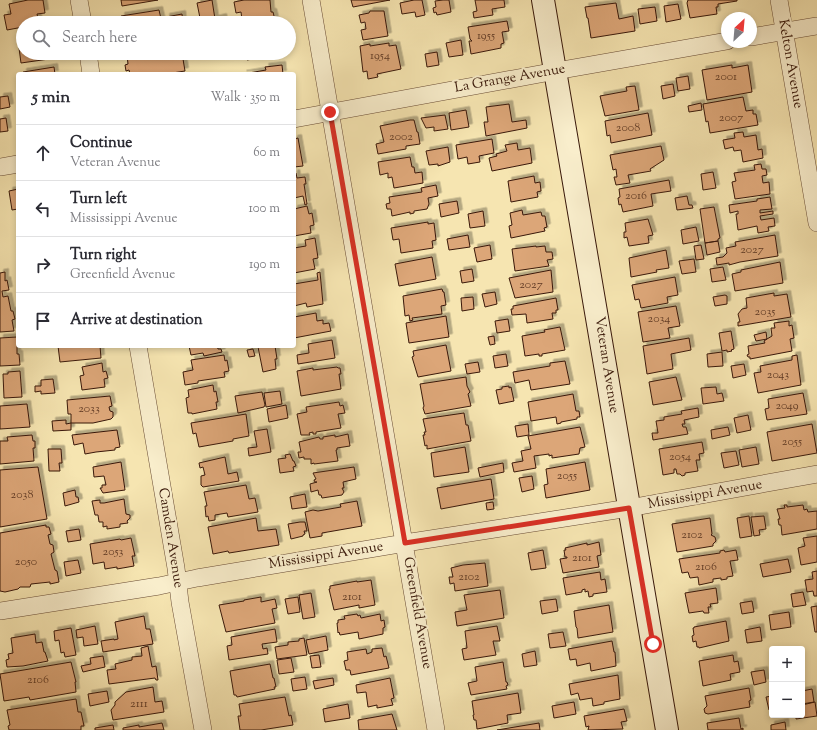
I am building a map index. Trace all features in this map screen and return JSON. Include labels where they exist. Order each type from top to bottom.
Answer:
[{"type":"street","points":[[79,0],[81,16]]},
{"type":"street","name":"Greenfield Avenue","points":[[311,0],[436,730]]},
{"type":"street","name":"Veteran Avenue","points":[[544,0],[667,730]]},
{"type":"street","name":"Kelton Avenue","points":[[779,0],[817,222]]},
{"type":"street","points":[[757,36],[817,26]]},
{"type":"street","name":"La Grange Avenue","points":[[296,119],[556,71],[721,43]]},
{"type":"street","points":[[89,60],[91,72]]},
{"type":"street","points":[[0,167],[16,164]]},
{"type":"street","name":"Camden Avenue","points":[[138,348],[178,581],[180,602],[203,730]]},
{"type":"street","name":"Mississippi Avenue","points":[[0,611],[159,586],[178,581],[405,543],[629,508],[817,474]]},
{"type":"building","points":[[28,0],[43,0],[45,13],[37,14],[37,16],[16,16],[16,28],[7,30],[4,15],[11,14],[9,4]]},
{"type":"building","points":[[121,0],[158,0],[122,6]]},
{"type":"building","points":[[212,0],[215,16],[200,16],[197,3]]},
{"type":"building","points":[[244,0],[270,0],[271,12],[273,12],[274,16],[242,16],[241,12],[236,13],[234,2]]},
{"type":"building","points":[[351,0],[390,0],[353,7]]},
{"type":"building","points":[[422,0],[425,15],[416,17],[415,12],[402,14],[400,3]]},
{"type":"building","points":[[449,0],[451,12],[437,15],[436,12],[434,13],[433,8],[436,7],[435,1]]},
{"type":"building","points":[[475,0],[504,0],[505,7],[492,9],[493,15],[474,18],[473,12],[477,11]]},
{"type":"building","points":[[688,0],[737,1],[718,4],[718,7],[716,7],[717,14],[690,18],[687,3]]},
{"type":"building","points":[[616,3],[619,19],[633,16],[635,31],[591,38],[585,7]]},
{"type":"building","points":[[678,4],[681,19],[666,22],[664,6]]},
{"type":"building","points":[[655,7],[657,21],[640,24],[638,9]]},
{"type":"building","points":[[159,10],[160,16],[121,16]]},
{"type":"building","points":[[370,11],[384,11],[388,36],[363,40],[361,30],[366,29],[365,22],[361,23],[359,15],[369,13]]},
{"type":"building","points":[[182,14],[182,16],[171,16]]},
{"type":"building","points":[[507,21],[509,31],[502,32],[504,43],[501,44],[501,48],[471,54],[469,41],[472,41],[470,39],[468,27]]},
{"type":"building","points":[[461,40],[463,55],[449,57],[446,43]]},
{"type":"building","points":[[389,43],[389,46],[396,45],[401,69],[377,74],[378,77],[368,79],[367,71],[363,72],[360,46]]},
{"type":"building","points":[[437,52],[439,65],[427,67],[425,54]]},
{"type":"building","points":[[21,60],[42,60],[21,63]]},
{"type":"building","points":[[128,60],[183,60],[185,71],[130,72],[129,70],[126,71],[125,65],[128,64]]},
{"type":"building","points":[[282,65],[283,72],[254,72],[266,70],[265,67]]},
{"type":"building","points":[[732,65],[732,68],[748,65],[752,92],[707,100],[702,70]]},
{"type":"building","points":[[54,67],[55,72],[23,72]]},
{"type":"building","points":[[688,76],[690,89],[678,91],[676,78]]},
{"type":"building","points":[[673,84],[675,96],[663,99],[661,86]]},
{"type":"building","points":[[635,86],[639,110],[605,116],[600,96],[627,91],[626,87]]},
{"type":"building","points":[[8,96],[10,107],[0,109],[0,97]]},
{"type":"building","points":[[743,97],[746,111],[753,110],[753,114],[756,114],[758,125],[710,133],[708,121],[706,122],[703,104]]},
{"type":"building","points":[[701,103],[702,110],[689,112],[688,106]]},
{"type":"building","points":[[509,104],[512,122],[526,120],[527,128],[486,136],[484,122],[488,122],[486,107]]},
{"type":"building","points":[[466,110],[469,127],[451,130],[449,113]]},
{"type":"building","points":[[648,113],[652,135],[611,143],[610,135],[607,136],[605,121]]},
{"type":"building","points":[[445,115],[448,129],[434,131],[434,127],[426,128],[421,118]]},
{"type":"building","points":[[6,118],[8,131],[0,132],[0,119]]},
{"type":"building","points":[[414,120],[420,144],[406,146],[406,149],[378,154],[376,144],[384,142],[380,126]]},
{"type":"building","points":[[743,132],[744,137],[756,135],[758,150],[762,149],[763,158],[743,162],[741,150],[734,151],[733,147],[725,149],[723,140],[735,138],[734,133]]},
{"type":"building","points":[[296,138],[298,138],[303,166],[296,167]]},
{"type":"building","points":[[492,139],[494,153],[479,156],[480,162],[468,164],[467,157],[458,159],[456,145]]},
{"type":"building","points":[[517,143],[518,150],[530,148],[532,163],[492,171],[489,158],[507,151],[505,145]]},
{"type":"building","points":[[661,146],[664,160],[650,169],[651,171],[628,175],[630,183],[616,185],[614,177],[617,177],[616,169],[613,170],[610,155]]},
{"type":"building","points":[[448,147],[450,162],[438,166],[438,164],[429,165],[426,151]]},
{"type":"building","points":[[410,157],[415,173],[422,172],[423,183],[394,188],[392,177],[388,178],[388,173],[380,175],[378,162]]},
{"type":"building","points":[[761,164],[762,169],[766,169],[767,175],[762,176],[763,183],[769,182],[770,194],[735,199],[732,182],[736,181],[734,173],[755,170],[754,165]]},
{"type":"building","points":[[713,172],[716,188],[703,190],[701,174]]},
{"type":"building","points":[[296,173],[297,178],[305,177],[306,184],[304,184],[307,204],[305,205],[303,196],[296,198]]},
{"type":"building","points":[[534,176],[535,183],[540,182],[541,191],[537,192],[538,197],[511,202],[508,181]]},
{"type":"building","points":[[669,180],[671,191],[651,194],[653,206],[623,212],[621,204],[619,205],[619,189]]},
{"type":"building","points":[[436,185],[438,196],[428,198],[429,204],[427,209],[414,211],[414,213],[410,214],[410,212],[392,216],[391,209],[387,209],[386,204],[390,203],[389,197],[422,192],[421,188]]},
{"type":"building","points":[[16,189],[16,209],[12,210],[9,191]]},
{"type":"building","points":[[687,196],[689,205],[692,205],[693,208],[677,210],[675,198]]},
{"type":"building","points":[[770,197],[772,209],[760,210],[760,213],[773,211],[773,214],[760,216],[761,220],[774,218],[775,226],[768,227],[769,231],[758,233],[757,226],[738,230],[736,214],[738,214],[738,211],[730,213],[729,205],[757,201],[757,199]]},
{"type":"building","points":[[457,201],[459,213],[441,217],[439,204]]},
{"type":"building","points":[[307,206],[309,214],[312,213],[314,225],[310,226],[311,233],[296,236],[296,209]]},
{"type":"building","points":[[714,207],[720,238],[718,241],[705,243],[700,209]]},
{"type":"building","points":[[522,210],[523,215],[541,212],[542,216],[545,216],[547,227],[544,228],[545,231],[511,238],[509,226],[512,225],[510,213]]},
{"type":"building","points":[[483,211],[485,226],[470,228],[468,214]]},
{"type":"building","points":[[648,219],[653,235],[648,236],[649,243],[629,246],[627,237],[624,238],[624,232],[626,232],[625,223]]},
{"type":"building","points":[[428,222],[428,224],[434,223],[436,240],[432,241],[433,248],[401,253],[399,239],[393,240],[391,228]]},
{"type":"building","points":[[696,227],[699,241],[683,244],[681,230]]},
{"type":"building","points":[[468,235],[470,247],[449,250],[447,239]]},
{"type":"building","points":[[775,235],[778,256],[729,265],[729,263],[717,265],[716,258],[723,257],[727,253],[726,248],[736,246],[735,242]]},
{"type":"building","points":[[315,238],[318,258],[313,259],[315,269],[296,273],[296,248],[306,246],[305,240]]},
{"type":"building","points":[[718,241],[720,252],[707,255],[705,243]]},
{"type":"building","points":[[490,245],[492,259],[477,262],[474,248]]},
{"type":"building","points":[[701,245],[704,259],[696,260],[694,246]]},
{"type":"building","points":[[545,246],[546,252],[552,252],[553,259],[547,260],[549,266],[515,271],[512,249]]},
{"type":"building","points":[[666,250],[669,268],[631,277],[629,258]]},
{"type":"building","points":[[432,257],[436,279],[399,286],[395,264]]},
{"type":"building","points":[[694,259],[696,272],[682,274],[679,261]]},
{"type":"building","points":[[780,262],[783,283],[735,291],[732,274],[741,272],[741,270]]},
{"type":"building","points":[[723,267],[726,280],[712,282],[710,269]]},
{"type":"building","points":[[472,269],[474,281],[462,283],[460,271]]},
{"type":"building","points":[[551,270],[553,292],[515,298],[509,278]]},
{"type":"building","points":[[5,272],[5,281],[7,280],[9,290],[2,291],[3,297],[8,296],[11,311],[13,311],[15,319],[12,320],[14,331],[0,332],[0,273]]},
{"type":"building","points":[[320,272],[323,304],[307,307],[306,303],[296,306],[296,284],[318,280],[317,273]]},
{"type":"building","points":[[675,277],[678,295],[667,297],[668,303],[641,308],[639,299],[635,300],[632,285]]},
{"type":"building","points":[[442,289],[444,292],[446,305],[441,306],[442,314],[412,318],[413,320],[410,321],[409,315],[405,316],[403,296]]},
{"type":"building","points":[[495,292],[497,304],[485,307],[482,294]]},
{"type":"building","points":[[774,293],[774,296],[787,294],[791,317],[738,326],[738,322],[740,322],[738,314],[742,309],[747,308],[746,298]]},
{"type":"building","points":[[727,296],[727,304],[715,306],[713,297]]},
{"type":"building","points":[[473,297],[474,309],[462,311],[461,298]]},
{"type":"building","points":[[556,298],[558,310],[556,310],[556,313],[552,313],[553,319],[527,323],[526,314],[512,315],[511,309],[513,309],[513,306]]},
{"type":"building","points":[[676,306],[680,326],[668,328],[670,338],[643,342],[638,312]]},
{"type":"building","points":[[316,313],[317,321],[323,320],[323,324],[329,323],[331,331],[296,338],[296,317]]},
{"type":"building","points":[[446,316],[449,337],[409,343],[406,323]]},
{"type":"building","points":[[508,319],[510,331],[497,333],[495,321]]},
{"type":"building","points":[[789,321],[789,326],[792,325],[794,338],[790,339],[792,351],[750,359],[750,357],[748,357],[748,346],[765,343],[764,341],[772,336],[771,328],[775,328],[774,323]]},
{"type":"building","points":[[560,327],[565,350],[542,354],[542,356],[539,356],[539,354],[525,356],[522,336],[545,332],[544,330]]},
{"type":"building","points":[[731,331],[734,349],[727,352],[727,350],[722,351],[719,333]]},
{"type":"building","points":[[766,332],[767,339],[756,341],[754,335]]},
{"type":"building","points":[[494,336],[495,344],[490,345],[488,337]]},
{"type":"building","points":[[16,337],[16,348],[17,354],[19,354],[20,365],[0,366],[0,338]]},
{"type":"building","points":[[689,338],[691,350],[671,354],[673,369],[647,374],[643,346]]},
{"type":"building","points":[[332,340],[335,358],[298,364],[297,355],[309,353],[308,344]]},
{"type":"building","points":[[446,345],[451,371],[418,377],[412,357],[414,356],[413,351]]},
{"type":"building","points":[[58,348],[100,348],[101,358],[60,362]]},
{"type":"building","points":[[189,348],[218,348],[221,349],[222,352],[204,356],[203,353],[191,355]]},
{"type":"building","points":[[258,348],[275,348],[277,359],[275,359],[276,369],[263,372]]},
{"type":"building","points":[[253,349],[255,356],[249,357],[247,350]]},
{"type":"building","points":[[722,352],[723,366],[708,367],[707,354]]},
{"type":"building","points":[[506,354],[508,366],[495,368],[493,356]]},
{"type":"building","points":[[224,355],[225,361],[227,360],[229,371],[224,372],[225,377],[198,381],[198,383],[185,385],[183,372],[193,370],[191,360]]},
{"type":"building","points":[[797,355],[801,385],[758,393],[754,373],[761,372],[760,366],[792,360],[792,356]]},
{"type":"building","points":[[565,361],[570,384],[531,390],[529,380],[515,383],[513,372],[550,366],[550,363]]},
{"type":"building","points":[[478,362],[480,372],[467,374],[465,364]]},
{"type":"building","points":[[102,363],[103,372],[106,371],[108,378],[104,379],[105,387],[82,390],[80,376],[84,375],[82,367]]},
{"type":"building","points":[[744,364],[746,375],[733,378],[731,366]]},
{"type":"building","points":[[337,367],[340,368],[341,374],[339,374],[341,389],[301,396],[297,371],[313,368],[313,370]]},
{"type":"building","points":[[20,371],[22,397],[4,398],[3,374]]},
{"type":"building","points":[[466,377],[467,386],[470,392],[468,394],[471,406],[425,414],[420,384]]},
{"type":"building","points":[[676,377],[682,400],[653,405],[649,382]]},
{"type":"building","points":[[53,379],[55,393],[41,394],[41,391],[35,392],[35,386],[41,386],[41,380]]},
{"type":"building","points":[[213,385],[218,402],[216,402],[217,409],[192,414],[188,413],[186,398],[189,397],[188,390]]},
{"type":"building","points":[[509,386],[509,388],[511,387],[514,401],[499,404],[496,390]]},
{"type":"building","points":[[716,387],[717,394],[722,393],[724,401],[703,404],[701,388]]},
{"type":"building","points":[[280,391],[282,404],[266,407],[264,393]]},
{"type":"building","points":[[262,392],[265,405],[264,407],[238,413],[235,396]]},
{"type":"building","points":[[803,393],[807,414],[767,420],[765,409],[769,408],[768,399]]},
{"type":"building","points":[[573,394],[576,411],[579,411],[580,417],[577,417],[577,419],[557,424],[556,417],[531,421],[528,402]]},
{"type":"building","points":[[110,396],[112,406],[109,407],[110,411],[113,412],[113,417],[111,419],[93,423],[71,423],[71,414],[68,414],[67,400]]},
{"type":"building","points":[[339,402],[340,406],[343,405],[345,413],[338,414],[341,428],[316,432],[316,434],[313,434],[313,432],[309,433],[310,435],[301,435],[297,414],[307,412],[306,407]]},
{"type":"building","points":[[27,404],[30,427],[0,429],[0,406]]},
{"type":"building","points":[[286,405],[288,418],[269,422],[267,409]]},
{"type":"building","points":[[698,408],[699,417],[684,420],[685,424],[682,424],[683,427],[686,427],[688,434],[653,440],[652,433],[658,433],[656,421],[664,420],[664,417],[682,414],[681,411]]},
{"type":"building","points":[[464,413],[471,441],[427,449],[423,435],[425,435],[424,432],[426,432],[423,419]]},
{"type":"building","points":[[246,414],[249,436],[233,439],[233,441],[199,447],[196,433],[193,434],[191,423]]},
{"type":"building","points":[[748,415],[751,430],[737,433],[734,418]]},
{"type":"building","points":[[66,420],[66,424],[71,423],[71,430],[53,431],[52,421]]},
{"type":"building","points":[[528,424],[529,435],[517,437],[515,426]]},
{"type":"building","points":[[812,424],[817,453],[772,461],[767,432]]},
{"type":"building","points":[[580,427],[585,447],[580,448],[579,454],[552,458],[552,455],[549,456],[549,454],[534,456],[536,468],[514,472],[512,463],[523,461],[521,451],[531,449],[528,436]]},
{"type":"building","points":[[728,427],[730,435],[712,439],[711,430]]},
{"type":"building","points":[[267,429],[271,452],[249,456],[248,448],[257,447],[254,431]]},
{"type":"building","points":[[117,430],[120,447],[115,448],[115,450],[85,454],[83,443],[74,445],[72,435]]},
{"type":"building","points":[[348,434],[350,446],[337,448],[338,461],[311,464],[311,459],[304,459],[304,457],[299,458],[298,452],[301,452],[299,442],[319,437],[320,439],[323,439],[323,437],[335,435],[335,437]]},
{"type":"building","points":[[32,435],[33,441],[35,441],[35,448],[33,448],[34,461],[0,464],[0,441],[8,441],[7,437]]},
{"type":"building","points":[[702,442],[704,453],[699,454],[700,460],[696,460],[698,471],[685,473],[685,475],[682,476],[677,474],[676,469],[674,469],[674,473],[663,475],[659,449]]},
{"type":"building","points":[[465,447],[469,472],[434,477],[431,453]]},
{"type":"building","points":[[756,447],[759,464],[742,467],[739,450]]},
{"type":"building","points":[[48,449],[61,449],[62,463],[59,463],[60,471],[49,471]]},
{"type":"building","points":[[736,451],[739,465],[724,468],[721,453]]},
{"type":"building","points":[[290,454],[296,466],[293,467],[294,471],[280,473],[278,459],[286,458],[285,455]]},
{"type":"building","points":[[225,457],[228,474],[237,472],[239,481],[203,487],[201,485],[201,476],[205,475],[203,467],[200,468],[199,463]]},
{"type":"building","points":[[121,462],[125,490],[103,493],[100,488],[102,488],[102,485],[106,485],[104,476],[94,477],[93,467]]},
{"type":"building","points":[[585,462],[590,490],[546,498],[544,485],[548,484],[546,469]]},
{"type":"building","points":[[503,463],[504,472],[480,477],[478,468]]},
{"type":"building","points":[[38,467],[47,519],[0,527],[0,470]]},
{"type":"building","points":[[354,467],[356,479],[343,482],[344,488],[342,488],[344,492],[342,495],[322,498],[321,495],[319,495],[318,490],[311,492],[310,484],[317,482],[314,480],[316,479],[313,473]]},
{"type":"building","points":[[532,476],[534,489],[522,492],[519,478]]},
{"type":"building","points":[[491,479],[494,499],[441,509],[437,488]]},
{"type":"building","points":[[246,485],[249,499],[255,498],[258,512],[228,517],[227,513],[215,515],[215,520],[209,521],[208,516],[206,517],[205,506],[207,506],[204,492]]},
{"type":"building","points":[[75,490],[76,497],[78,497],[79,502],[65,506],[63,493]]},
{"type":"building","points":[[305,494],[307,507],[292,509],[290,497]]},
{"type":"building","points":[[124,499],[126,514],[130,515],[130,518],[127,521],[128,523],[120,524],[120,527],[107,529],[107,526],[103,527],[103,522],[99,522],[98,515],[95,515],[92,501],[100,500],[100,503],[104,503]]},
{"type":"building","points":[[357,501],[362,526],[322,533],[322,536],[310,538],[305,512],[341,507],[340,504]]},
{"type":"building","points":[[493,502],[494,509],[487,510],[486,503]]},
{"type":"building","points":[[784,505],[787,505],[787,507],[803,505],[804,510],[807,509],[808,512],[817,511],[817,529],[782,535],[777,509],[785,508]]},
{"type":"building","points":[[749,516],[752,536],[740,538],[737,518]]},
{"type":"building","points":[[764,516],[766,529],[759,530],[760,535],[754,536],[751,517]]},
{"type":"building","points":[[256,518],[258,531],[276,529],[279,545],[213,554],[208,527]]},
{"type":"building","points":[[710,518],[711,535],[715,537],[716,541],[713,546],[677,552],[672,524]]},
{"type":"building","points":[[305,522],[307,531],[304,531],[305,534],[303,536],[291,539],[288,524]]},
{"type":"building","points":[[46,525],[46,527],[49,527],[51,534],[48,535],[50,544],[53,545],[54,552],[51,554],[59,582],[50,584],[50,582],[31,584],[30,587],[20,587],[18,589],[5,592],[0,591],[0,533]]},
{"type":"building","points":[[79,529],[81,540],[68,542],[66,531]]},
{"type":"building","points":[[817,536],[817,562],[801,565],[798,548],[805,546],[803,538]]},
{"type":"building","points":[[131,538],[135,556],[132,556],[134,566],[117,569],[117,567],[105,569],[104,562],[93,564],[90,544]]},
{"type":"building","points":[[599,542],[601,555],[597,556],[599,567],[563,573],[560,559],[567,558],[565,557],[565,548]]},
{"type":"building","points":[[543,550],[546,568],[531,570],[528,553]]},
{"type":"building","points":[[724,550],[725,552],[736,550],[738,560],[730,561],[733,576],[721,580],[721,578],[713,579],[713,582],[699,585],[698,577],[690,578],[688,572],[682,573],[679,559],[720,553],[720,551]]},
{"type":"building","points":[[788,559],[791,572],[763,577],[760,564]]},
{"type":"building","points":[[78,560],[81,573],[66,576],[64,562]]},
{"type":"building","points":[[485,563],[488,586],[455,591],[454,583],[450,584],[449,577],[453,577],[451,568],[463,565]]},
{"type":"building","points":[[817,571],[817,596],[814,596],[813,591],[807,592],[805,580],[813,579],[812,572]]},
{"type":"building","points":[[600,572],[601,580],[605,579],[607,592],[593,594],[593,596],[589,597],[588,591],[585,592],[585,589],[582,590],[582,592],[566,595],[563,578]]},
{"type":"building","points":[[371,580],[375,605],[359,608],[359,605],[334,610],[329,589],[330,586]]},
{"type":"building","points":[[716,588],[718,603],[710,604],[711,607],[708,607],[709,613],[704,613],[703,611],[689,613],[685,593]]},
{"type":"building","points":[[500,590],[504,618],[457,626],[455,612],[467,610],[464,595]]},
{"type":"building","points":[[803,592],[806,605],[793,607],[791,594]]},
{"type":"building","points":[[311,593],[315,617],[303,619],[299,595]]},
{"type":"building","points":[[261,597],[261,602],[275,599],[277,608],[272,609],[275,623],[226,632],[219,605]]},
{"type":"building","points":[[298,597],[300,612],[288,614],[285,599]]},
{"type":"building","points":[[556,599],[558,611],[542,614],[540,601]]},
{"type":"building","points":[[752,601],[754,612],[742,614],[740,603]]},
{"type":"building","points":[[609,605],[613,632],[578,638],[574,611]]},
{"type":"building","points":[[817,606],[817,632],[815,632],[811,607]]},
{"type":"building","points":[[789,612],[791,627],[771,630],[769,615]]},
{"type":"building","points":[[357,614],[358,616],[360,615],[361,618],[380,614],[381,621],[384,620],[385,627],[383,628],[383,634],[359,639],[358,632],[340,635],[339,632],[338,633],[338,620],[345,619],[344,616]]},
{"type":"building","points":[[144,616],[146,629],[150,629],[153,644],[103,652],[101,641],[118,639],[115,622]]},
{"type":"building","points":[[726,621],[729,641],[699,648],[697,647],[696,641],[693,642],[692,636],[694,635],[694,627]]},
{"type":"building","points":[[95,626],[98,644],[84,646],[83,637],[77,638],[76,630]]},
{"type":"building","points":[[497,626],[500,641],[493,641],[496,655],[464,660],[462,649],[467,648],[465,631]]},
{"type":"building","points":[[760,627],[762,641],[747,643],[745,630]]},
{"type":"building","points":[[71,628],[76,655],[65,657],[64,652],[61,653],[59,640],[55,641],[54,631]]},
{"type":"building","points":[[275,629],[277,642],[262,644],[263,649],[267,648],[268,654],[229,660],[227,646],[232,645],[231,637]]},
{"type":"building","points":[[563,632],[566,646],[550,648],[548,634]]},
{"type":"building","points":[[35,634],[36,643],[42,642],[48,661],[23,666],[7,667],[6,660],[9,659],[8,654],[13,653],[11,638]]},
{"type":"building","points":[[326,636],[328,650],[309,654],[306,640]]},
{"type":"building","points":[[304,638],[307,655],[277,659],[275,647],[288,645],[288,642],[299,641],[299,639]]},
{"type":"building","points":[[612,641],[615,652],[616,666],[591,671],[590,663],[577,666],[576,659],[570,660],[568,649]]},
{"type":"building","points":[[148,646],[152,667],[156,666],[158,680],[155,678],[109,684],[107,670],[116,669],[115,664],[132,660],[132,657],[142,656],[141,648]]},
{"type":"building","points":[[382,648],[389,668],[351,675],[350,670],[346,670],[344,661],[348,660],[347,652],[366,649],[367,654],[372,652],[372,649]]},
{"type":"building","points":[[535,651],[537,665],[524,667],[522,654]]},
{"type":"building","points":[[319,655],[321,667],[312,668],[310,656]]},
{"type":"building","points":[[733,655],[734,662],[738,661],[740,672],[730,674],[731,680],[703,686],[699,661]]},
{"type":"building","points":[[103,656],[105,667],[83,672],[81,666],[91,664],[90,658]]},
{"type":"building","points":[[291,658],[294,672],[279,674],[277,660]]},
{"type":"building","points":[[71,662],[76,682],[76,692],[30,700],[29,697],[4,701],[0,674]]},
{"type":"building","points":[[503,662],[506,682],[508,685],[506,686],[507,689],[471,695],[468,683],[477,681],[475,667]]},
{"type":"building","points":[[270,664],[276,687],[274,687],[275,689],[237,697],[234,695],[230,671]]},
{"type":"building","points":[[764,670],[766,682],[754,685],[751,672]]},
{"type":"building","points":[[618,675],[620,699],[593,706],[592,698],[580,700],[578,693],[571,695],[569,684]]},
{"type":"building","points":[[305,677],[307,689],[293,691],[291,679]]},
{"type":"building","points":[[333,678],[334,685],[315,689],[313,681]]},
{"type":"building","points":[[390,678],[394,698],[391,699],[393,705],[377,708],[377,705],[368,707],[366,692],[357,693],[356,685]]},
{"type":"building","points":[[153,687],[155,702],[162,701],[164,712],[113,720],[111,710],[115,705],[115,702],[126,692]]},
{"type":"building","points":[[749,688],[751,700],[749,701],[750,707],[708,714],[705,713],[704,709],[707,706],[705,696]]},
{"type":"building","points":[[812,689],[814,702],[805,704],[805,690]]},
{"type":"building","points":[[107,691],[109,702],[90,706],[88,694]]},
{"type":"building","points":[[518,693],[521,713],[507,715],[508,723],[477,729],[476,720],[474,720],[473,715],[472,701]]},
{"type":"building","points":[[769,696],[769,710],[766,697]]},
{"type":"building","points":[[285,697],[289,716],[291,715],[293,725],[261,730],[240,730],[238,716],[241,716],[239,704]]},
{"type":"building","points":[[76,699],[78,712],[81,712],[84,726],[81,726],[81,730],[9,730],[8,726],[10,725],[7,710]]},
{"type":"building","points":[[574,702],[576,714],[554,718],[552,706]]},
{"type":"building","points":[[815,702],[817,716],[805,718],[805,704]]},
{"type":"building","points":[[348,704],[350,718],[325,722],[323,709]]},
{"type":"building","points":[[624,709],[627,721],[621,722],[623,729],[588,730],[589,726],[586,727],[584,716]]},
{"type":"building","points":[[392,714],[397,730],[359,730],[358,720]]},
{"type":"building","points":[[739,718],[741,729],[743,728],[743,730],[708,730],[707,723]]},
{"type":"building","points":[[785,722],[786,730],[771,730],[771,725]]},
{"type":"building","points":[[162,723],[164,730],[123,730],[123,728],[139,725],[139,727]]},
{"type":"building","points":[[539,723],[540,730],[497,730]]},
{"type":"building","points":[[113,725],[114,730],[95,730],[95,728]]},
{"type":"route","points":[[330,112],[405,543],[629,508],[653,644]]}]
